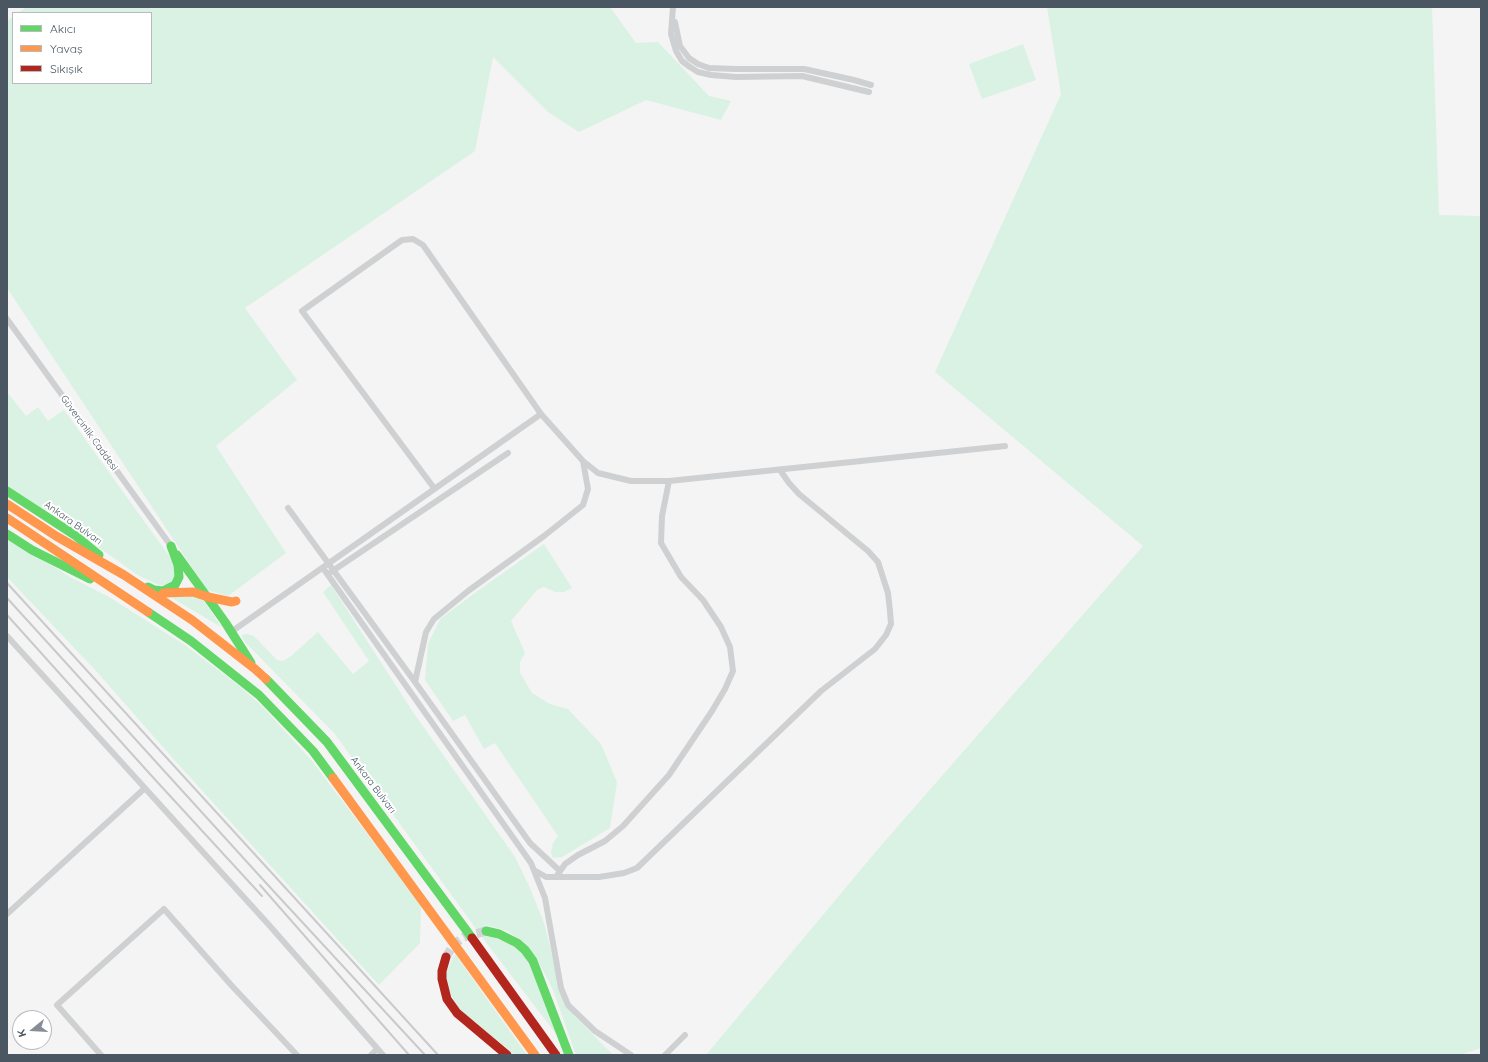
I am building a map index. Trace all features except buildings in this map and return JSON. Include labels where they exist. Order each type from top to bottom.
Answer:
[{"type":"main road","name":"Ankara Bulvarı","points":[[7,491],[76,536],[124,575]]},
{"type":"main road","name":"Ankara Bulvarı","points":[[7,504],[124,575],[192,620],[255,669],[327,742],[484,954],[556,1055]]},
{"type":"main road","points":[[7,518],[191,641],[259,695],[313,751],[535,1055]]},
{"type":"main road","points":[[7,534],[32,550],[126,598]]},
{"type":"main road","points":[[154,590],[163,591],[169,589],[175,585],[179,577],[178,565],[171,546]]},
{"type":"main road","points":[[171,546],[208,597],[255,669]]},
{"type":"main road","points":[[124,575],[154,590],[164,593],[193,592],[208,597],[232,602],[236,601]]},
{"type":"main road","points":[[486,931],[499,934],[517,943],[534,961],[569,1055]]},
{"type":"main road","points":[[446,957],[442,971],[442,979],[447,999],[458,1013],[507,1055]]},
{"type":"street","points":[[673,7],[671,34],[676,51],[682,61],[698,72],[711,75],[736,77],[802,76],[869,92]]},
{"type":"street","points":[[673,16],[680,46],[689,58],[698,64],[719,69],[804,69],[871,85]]},
{"type":"street","points":[[434,488],[302,311],[402,240],[413,239],[423,245],[541,414],[583,461],[598,473],[631,481],[669,481],[1005,446]]},
{"type":"street","name":"Güvercinlik Caddesi","points":[[7,319],[171,546]]},
{"type":"street","points":[[231,632],[541,414]]},
{"type":"street","points":[[328,574],[508,453]]},
{"type":"street","points":[[415,682],[426,632],[434,620],[468,590],[544,536],[583,505],[588,488],[583,461]]},
{"type":"street","points":[[534,870],[546,877],[599,877],[624,873],[637,868],[820,691],[875,649],[886,635],[891,624],[890,611],[888,593],[878,562],[868,551],[799,494],[780,470]]},
{"type":"street","points":[[556,877],[565,864],[578,855],[605,841],[623,826],[669,775],[712,711],[725,689],[733,671],[730,647],[721,627],[703,600],[681,577],[661,542],[662,516],[669,481]]},
{"type":"street","points":[[288,508],[329,562],[530,843],[560,871]]},
{"type":"street","points":[[323,568],[531,863],[545,898],[561,988],[568,1005],[595,1031],[631,1055]]},
{"type":"street","points":[[7,636],[269,925],[383,1055]]},
{"type":"street","points":[[7,914],[145,788]]},
{"type":"street","points":[[101,1055],[57,1005],[164,909],[232,986],[297,1055]]},
{"type":"street","points":[[664,1055],[684,1035]]},
{"type":"street","points":[[371,1055],[377,1049]]},
{"type":"green space","points":[[27,7],[610,7],[636,43],[658,42],[709,96],[731,101],[721,120],[646,100],[579,132],[548,112],[493,57],[475,151],[245,308],[297,380],[216,446],[286,553],[228,596],[207,590],[7,288],[7,21],[12,18],[12,84],[152,84],[152,12],[20,12]]},
{"type":"green space","points":[[1047,7],[1432,7],[1439,215],[1481,216],[1481,1048],[1460,1055],[706,1055],[878,849],[1143,546],[935,372],[1061,94]]},
{"type":"green space","points":[[1023,44],[1036,80],[982,99],[969,64]]},
{"type":"green space","points":[[7,392],[26,416],[38,407],[48,421],[64,410],[175,564],[175,577],[171,582],[165,585],[159,585],[139,576],[90,541],[7,486]]},
{"type":"green space","points":[[7,537],[70,577],[109,597],[185,645],[238,685],[263,707],[312,761],[421,905],[420,943],[379,985],[177,763],[97,672],[7,577]]},
{"type":"green space","points":[[544,544],[572,588],[564,592],[555,592],[544,587],[537,590],[511,621],[525,653],[520,662],[520,673],[532,693],[550,704],[568,709],[601,744],[617,782],[610,828],[562,857],[553,858],[551,852],[553,843],[558,836],[495,743],[484,749],[465,715],[453,721],[425,680],[428,644],[440,619]]},
{"type":"green space","points":[[331,585],[413,712],[515,857],[530,888],[544,923],[565,1006],[613,1055],[576,1055],[553,990],[536,957],[523,943],[508,931],[485,925],[488,935],[510,944],[523,954],[532,968],[559,1038],[482,937],[334,733],[244,641],[242,635],[247,634],[254,636],[277,660],[283,661],[291,656],[318,632],[353,674],[369,661],[323,592]]},
{"type":"green space","points":[[173,595],[198,597],[204,601],[221,627],[172,598]]},
{"type":"green space","points":[[455,954],[527,1055],[515,1055],[459,1009],[449,991],[446,980],[446,972]]},
{"type":"tunnel","points":[[446,957],[454,944],[464,937],[486,931]]},
{"type":"railway","points":[[7,583],[438,1055]]},
{"type":"railway","points":[[7,598],[425,1055]]},
{"type":"railway","points":[[7,615],[262,896]]},
{"type":"railway","points":[[260,885],[409,1055]]},
{"type":"traffic: fast","points":[[7,491],[76,536],[99,555]]},
{"type":"traffic: fast","points":[[7,534],[32,550],[90,579]]},
{"type":"traffic: fast","points":[[148,587],[154,590],[163,591],[175,585],[179,577],[178,565],[171,546]]},
{"type":"traffic: fast","points":[[177,555],[225,622],[251,663]]},
{"type":"traffic: fast","points":[[148,612],[191,641],[259,695],[313,751],[333,778]]},
{"type":"traffic: fast","points":[[266,679],[327,742],[472,938]]},
{"type":"traffic: fast","points":[[486,931],[499,934],[517,943],[525,950],[533,961],[569,1055]]},
{"type":"traffic: slow","points":[[7,504],[56,536],[124,575],[192,620],[266,679]]},
{"type":"traffic: slow","points":[[7,518],[148,612]]},
{"type":"traffic: slow","points":[[163,593],[193,592],[208,597],[232,602],[236,601]]},
{"type":"traffic: slow","points":[[333,778],[535,1055]]},
{"type":"traffic: jam","points":[[472,938],[556,1055]]},
{"type":"traffic: jam","points":[[446,957],[442,971],[442,979],[447,999],[457,1013],[507,1055]]}]
